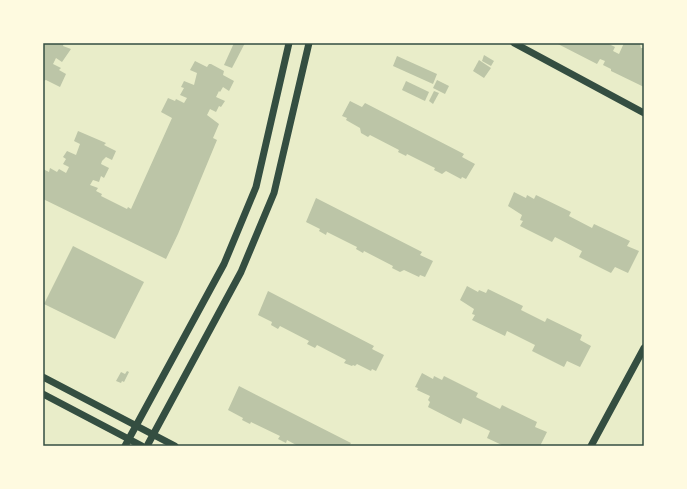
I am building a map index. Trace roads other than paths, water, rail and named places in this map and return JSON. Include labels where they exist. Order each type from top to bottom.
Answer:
[{"type":"street","points":[[127,443],[224,264],[256,187],[289,43]]},
{"type":"street","points":[[147,446],[241,272],[274,193],[309,43]]},
{"type":"street","points":[[514,43],[644,113]]},
{"type":"street","points":[[591,446],[644,348]]},
{"type":"street","points":[[43,377],[175,446]]},
{"type":"street","points":[[43,394],[127,443],[142,446]]}]
